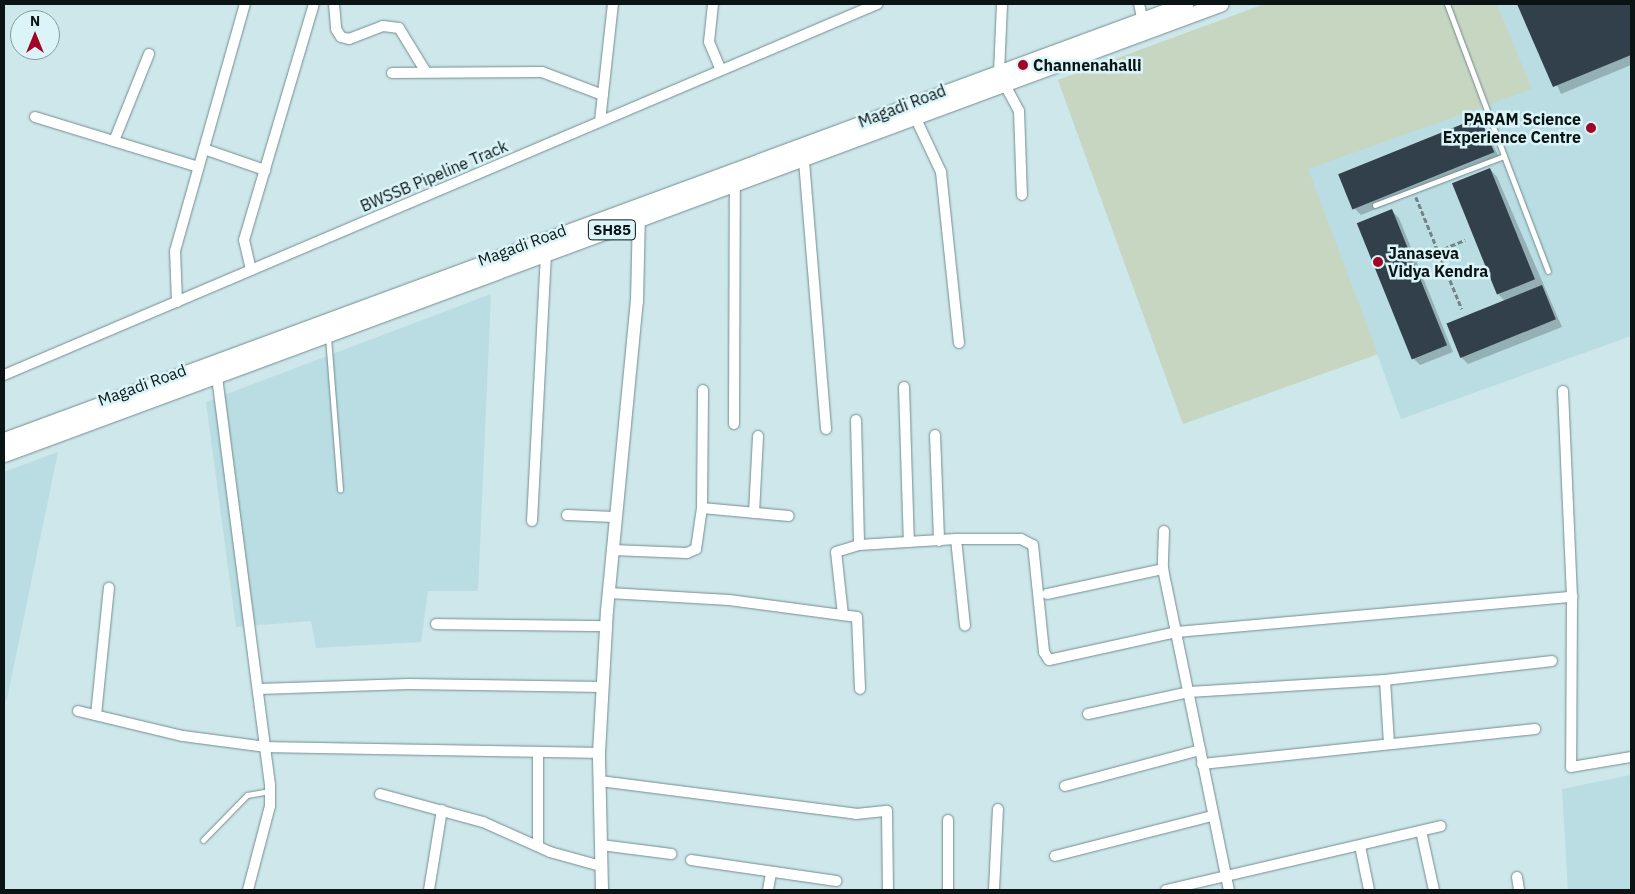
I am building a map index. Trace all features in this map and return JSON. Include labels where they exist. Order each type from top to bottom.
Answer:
[{"type":"main road","name":"Magadi Road","points":[[4,454],[546,255],[640,213],[735,185],[916,119],[1001,80],[1184,4]]},
{"type":"main road","name":"Magadi Road","points":[[4,440],[640,213],[1001,80],[1220,4]]},
{"type":"street","points":[[177,302],[173,261],[245,4]]},
{"type":"street","points":[[251,270],[244,240],[314,4]]},
{"type":"street","points":[[334,4],[336,29],[341,37],[383,26],[399,28],[426,72]]},
{"type":"street","points":[[600,121],[613,4]]},
{"type":"street","points":[[713,4],[709,42],[721,70]]},
{"type":"street","name":"BWSSB Pipeline Track","points":[[4,375],[877,4]]},
{"type":"street","points":[[1002,4],[1001,80],[1019,111],[1022,195]]},
{"type":"street","points":[[1139,4],[1143,21]]},
{"type":"street","points":[[114,141],[149,54]]},
{"type":"street","points":[[392,73],[542,72],[603,95]]},
{"type":"street","points":[[35,117],[199,167]]},
{"type":"street","points":[[916,119],[942,172],[959,344]]},
{"type":"street","points":[[204,149],[265,170]]},
{"type":"street","points":[[804,161],[826,429]]},
{"type":"street","points":[[734,424],[735,185]]},
{"type":"street","points":[[602,890],[599,753],[606,626],[614,517],[637,301],[640,213]]},
{"type":"street","points":[[532,522],[546,255]]},
{"type":"street","points":[[217,377],[259,689],[270,791],[248,890]]},
{"type":"street","points":[[904,387],[909,542]]},
{"type":"street","points":[[612,550],[687,553],[696,549],[702,508],[703,390]]},
{"type":"street","points":[[1563,391],[1572,596],[1571,767],[1631,757]]},
{"type":"street","points":[[856,420],[859,545]]},
{"type":"street","points":[[935,435],[939,541]]},
{"type":"street","points":[[754,513],[758,436]]},
{"type":"street","points":[[702,508],[790,516]]},
{"type":"street","points":[[568,514],[614,517]]},
{"type":"street","points":[[1164,531],[1163,569],[1189,692],[1212,816],[1228,875],[1229,890]]},
{"type":"street","points":[[843,615],[836,552],[859,545],[956,539],[1021,539],[1033,545],[1044,652],[1049,660],[1176,632],[1572,596]]},
{"type":"street","points":[[956,539],[965,626]]},
{"type":"street","points":[[1047,594],[1163,569]]},
{"type":"street","points":[[96,715],[110,588]]},
{"type":"street","points":[[608,592],[729,600],[857,616],[860,689]]},
{"type":"street","points":[[436,624],[606,626]]},
{"type":"street","points":[[1088,714],[1189,692],[1385,680],[1552,661]]},
{"type":"street","points":[[1385,680],[1389,743]]},
{"type":"street","points":[[259,689],[409,684],[603,687]]},
{"type":"street","points":[[78,711],[183,736],[266,747],[599,753]]},
{"type":"street","points":[[1202,764],[1535,729]]},
{"type":"street","points":[[1065,786],[1200,750]]},
{"type":"street","points":[[538,752],[538,846]]},
{"type":"street","points":[[600,781],[856,814],[887,811],[888,890]]},
{"type":"street","points":[[380,794],[483,822],[538,846],[601,866]]},
{"type":"street","points":[[994,890],[998,809]]},
{"type":"street","points":[[429,890],[442,810]]},
{"type":"street","points":[[1054,856],[1212,816]]},
{"type":"street","points":[[948,820],[948,890]]},
{"type":"street","points":[[1166,890],[1440,826]]},
{"type":"street","points":[[1421,831],[1434,890]]},
{"type":"street","points":[[601,845],[671,854]]},
{"type":"street","points":[[1360,846],[1369,890]]},
{"type":"street","points":[[691,860],[836,881]]},
{"type":"street","points":[[768,890],[771,873]]},
{"type":"street","points":[[1518,877],[1518,890]]},
{"type":"lane","points":[[1447,4],[1548,271]]},
{"type":"lane","points":[[1375,205],[1504,156]]},
{"type":"lane","points":[[328,336],[340,490]]},
{"type":"lane","points":[[203,840],[248,795],[270,791]]},
{"type":"path","points":[[1414,190],[1462,309]]},
{"type":"path","points":[[1416,260],[1465,240]]},
{"type":"shaded area","name":"Janaseva Vidya Kendra","points":[[1265,4],[1631,4],[1631,336],[1401,419],[1377,354],[1183,424],[1058,80]]},
{"type":"shaded area","points":[[491,294],[478,591],[428,591],[421,642],[316,648],[311,621],[236,627],[206,402]]},
{"type":"shaded area","points":[[58,452],[7,699],[4,702],[4,472]]},
{"type":"shaded area","points":[[1631,775],[1631,890],[1568,890],[1562,789]]},
{"type":"green space","name":"Janaseva Vidya Kendra","points":[[1265,4],[1497,4],[1532,89],[1308,169],[1378,354],[1183,424],[1058,80]]},
{"type":"building","points":[[1517,4],[1631,4],[1631,55],[1553,87]]},
{"type":"building","points":[[1480,117],[1494,152],[1352,210],[1338,174]]},
{"type":"building","points":[[1490,168],[1535,279],[1497,295],[1452,183]]},
{"type":"building","points":[[1392,209],[1447,345],[1412,360],[1357,223]]},
{"type":"building","points":[[1542,285],[1556,319],[1460,358],[1447,324]]},
{"type":"place","name":"Channenahalli","points":[[1023,65]]},
{"type":"place","name":"PARAM Science Experience Centre","points":[[1591,128]]},
{"type":"place","name":"Janaseva Vidya Kendra","points":[[1378,262]]}]
